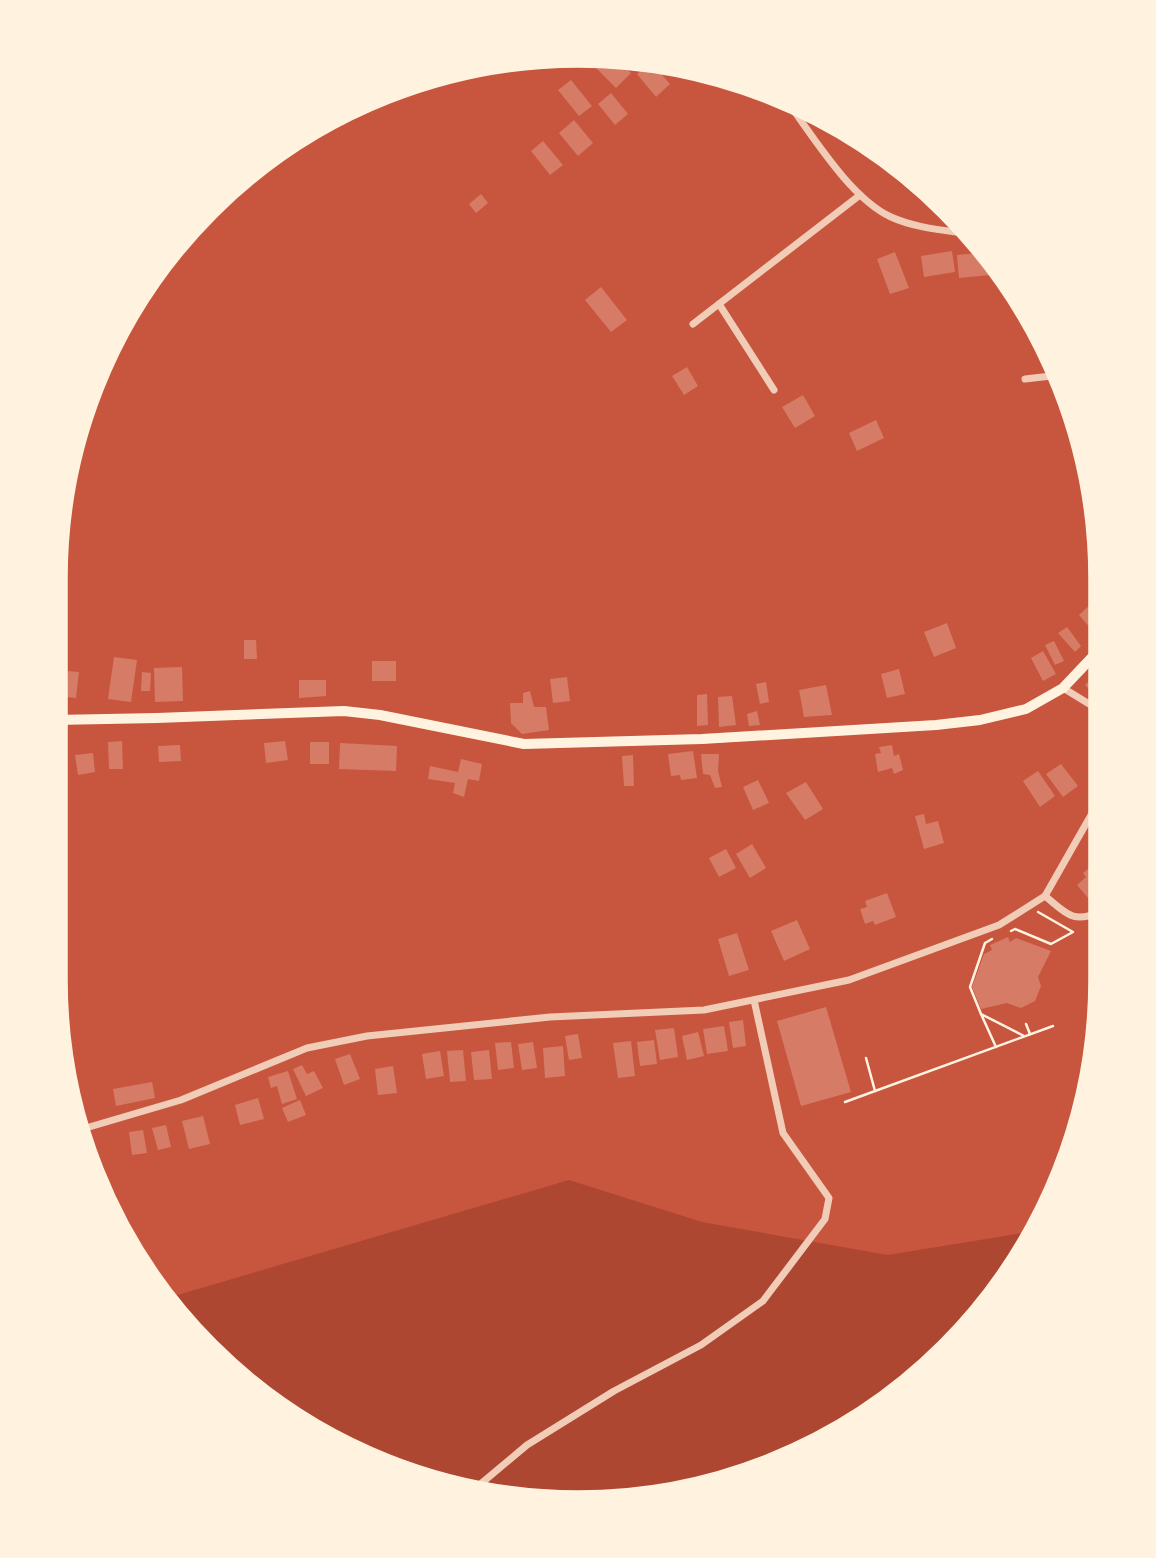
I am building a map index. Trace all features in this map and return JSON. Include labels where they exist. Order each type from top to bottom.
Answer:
[{"type":"main road","points":[[66,720],[344,711],[380,715],[524,744],[688,740],[980,720],[1026,709],[1063,688],[1090,659]]},
{"type":"street","points":[[799,117],[860,195],[877,209],[893,218],[953,231]]},
{"type":"street","points":[[693,324],[860,195]]},
{"type":"street","points":[[719,304],[774,390]]},
{"type":"street","points":[[1025,379],[1048,376]]},
{"type":"street","points":[[1063,688],[1090,705]]},
{"type":"street","points":[[89,1127],[181,1100],[307,1048],[355,1038],[550,1017],[704,1010],[849,980],[999,925],[1045,896],[1090,818]]},
{"type":"street","points":[[1045,896],[1070,916],[1080,918],[1090,915]]},
{"type":"street","points":[[482,1483],[527,1445],[614,1391],[701,1345],[763,1301],[825,1219],[829,1198],[783,1133],[754,1000]]},
{"type":"path","points":[[1005,933],[1015,929],[1051,944],[1073,932],[1028,906]]},
{"type":"path","points":[[995,938],[985,943],[970,987],[996,1047]]},
{"type":"path","points":[[981,1014],[1024,1036]]},
{"type":"path","points":[[1026,1024],[1030,1034]]},
{"type":"path","points":[[845,1102],[1053,1026]]},
{"type":"path","points":[[866,1058],[875,1091]]},
{"type":"shaded area","points":[[569,1180],[702,1222],[888,1255],[1023,1233],[984,1291],[940,1342],[889,1386],[834,1423],[774,1453],[710,1474],[678,1482],[611,1490],[578,1492],[478,1482],[382,1453],[322,1423],[267,1386],[216,1342],[176,1295]]},
{"type":"building","points":[[596,68],[627,69],[631,73],[616,88]]},
{"type":"building","points":[[641,71],[661,73],[670,84],[656,97],[637,74]]},
{"type":"building","points":[[571,80],[592,106],[579,116],[558,90]]},
{"type":"building","points":[[611,93],[628,114],[615,125],[598,104]]},
{"type":"building","points":[[574,120],[593,143],[578,156],[559,133]]},
{"type":"building","points":[[543,141],[563,165],[550,175],[531,151]]},
{"type":"building","points":[[481,194],[488,203],[476,213],[469,204]]},
{"type":"building","points":[[952,251],[955,272],[924,277],[921,256]]},
{"type":"building","points":[[895,252],[909,288],[890,294],[877,259]]},
{"type":"building","points":[[973,253],[990,275],[959,278],[957,255]]},
{"type":"building","points":[[601,287],[627,320],[611,332],[585,300]]},
{"type":"building","points":[[687,367],[698,386],[684,395],[672,376]]},
{"type":"building","points":[[803,395],[815,416],[795,428],[782,407]]},
{"type":"building","points":[[876,420],[884,438],[857,451],[849,433]]},
{"type":"building","points":[[1090,605],[1090,628],[1079,615]]},
{"type":"building","points":[[947,623],[956,648],[934,657],[924,632]]},
{"type":"building","points":[[1067,627],[1081,646],[1075,652],[1058,633]]},
{"type":"building","points":[[244,640],[256,640],[257,659],[244,659]]},
{"type":"building","points":[[1054,641],[1064,661],[1055,665],[1045,645]]},
{"type":"building","points":[[1043,651],[1056,674],[1043,681],[1031,658]]},
{"type":"building","points":[[114,657],[137,660],[131,702],[108,699]]},
{"type":"building","points":[[372,661],[396,661],[396,681],[372,681]]},
{"type":"building","points":[[182,667],[183,701],[155,702],[154,668]]},
{"type":"building","points":[[899,669],[905,694],[887,698],[881,674]]},
{"type":"building","points":[[68,671],[79,672],[76,698],[66,697]]},
{"type":"building","points":[[142,672],[151,673],[150,691],[141,691]]},
{"type":"building","points":[[567,677],[570,701],[553,703],[550,679]]},
{"type":"building","points":[[299,680],[326,680],[326,696],[299,698]]},
{"type":"building","points":[[766,682],[769,702],[760,704],[756,684]]},
{"type":"building","points":[[826,685],[832,715],[804,717],[799,690]]},
{"type":"building","points":[[530,691],[534,707],[546,707],[549,730],[522,734],[511,723],[510,703],[523,703],[523,693]]},
{"type":"building","points":[[707,694],[708,725],[697,726],[697,695]]},
{"type":"building","points":[[732,696],[736,725],[719,727],[718,697]]},
{"type":"building","points":[[757,711],[760,725],[749,726],[747,714]]},
{"type":"building","points":[[122,741],[123,769],[109,769],[108,742]]},
{"type":"building","points":[[285,741],[288,760],[266,763],[264,743]]},
{"type":"building","points":[[310,742],[329,742],[329,764],[310,764]]},
{"type":"building","points":[[340,743],[397,746],[396,771],[339,769]]},
{"type":"building","points":[[180,745],[181,761],[159,762],[158,746]]},
{"type":"building","points":[[892,745],[894,756],[899,754],[903,770],[894,774],[892,768],[878,772],[875,754],[881,753],[879,747]]},
{"type":"building","points":[[693,751],[697,778],[681,780],[680,775],[671,776],[668,754]]},
{"type":"building","points":[[93,753],[95,772],[78,775],[75,755]]},
{"type":"building","points":[[701,754],[719,754],[718,771],[722,787],[715,788],[710,775],[703,774]]},
{"type":"building","points":[[633,755],[634,786],[624,786],[622,756]]},
{"type":"building","points":[[461,759],[482,764],[479,781],[468,779],[464,797],[453,793],[455,783],[428,779],[430,766],[458,772]]},
{"type":"building","points":[[1061,764],[1078,786],[1063,797],[1046,774]]},
{"type":"building","points":[[1038,771],[1055,796],[1040,807],[1023,781]]},
{"type":"building","points":[[758,780],[769,803],[753,810],[743,787]]},
{"type":"building","points":[[806,782],[823,809],[805,820],[786,793]]},
{"type":"building","points":[[924,814],[926,824],[938,821],[944,843],[924,849],[915,816]]},
{"type":"building","points":[[752,844],[766,868],[750,878],[736,854]]},
{"type":"building","points":[[726,849],[736,868],[719,877],[709,858]]},
{"type":"building","points":[[1090,868],[1090,900],[1077,885],[1086,877],[1083,873]]},
{"type":"building","points":[[887,893],[896,917],[875,925],[873,921],[865,924],[860,909],[867,907],[865,901]]},
{"type":"building","points":[[797,920],[810,949],[784,961],[771,931]]},
{"type":"building","points":[[737,933],[749,970],[729,976],[718,939]]},
{"type":"building","points":[[1008,937],[1010,942],[1016,938],[1051,951],[1038,977],[1041,986],[1035,1001],[1021,1008],[1007,1003],[981,1009],[972,987],[984,954],[992,950],[990,945]]},
{"type":"building","points":[[826,1007],[851,1092],[801,1106],[777,1021]]},
{"type":"building","points":[[743,1020],[746,1046],[733,1048],[729,1022]]},
{"type":"building","points":[[724,1026],[728,1051],[707,1054],[703,1029]]},
{"type":"building","points":[[674,1028],[678,1057],[660,1060],[655,1030]]},
{"type":"building","points":[[698,1032],[704,1056],[687,1060],[682,1036]]},
{"type":"building","points":[[578,1034],[582,1058],[569,1060],[565,1036]]},
{"type":"building","points":[[654,1040],[657,1064],[640,1066],[637,1042]]},
{"type":"building","points":[[631,1041],[635,1076],[618,1078],[613,1043]]},
{"type":"building","points":[[511,1042],[514,1068],[498,1070],[495,1043]]},
{"type":"building","points":[[533,1042],[537,1068],[522,1070],[518,1044]]},
{"type":"building","points":[[563,1046],[565,1076],[545,1078],[543,1048]]},
{"type":"building","points":[[463,1050],[466,1081],[450,1082],[447,1051]]},
{"type":"building","points":[[489,1050],[492,1079],[474,1080],[471,1052]]},
{"type":"building","points":[[440,1051],[444,1076],[426,1079],[422,1054]]},
{"type":"building","points":[[350,1054],[360,1079],[344,1085],[335,1059]]},
{"type":"building","points":[[302,1065],[307,1074],[314,1071],[323,1088],[306,1096],[293,1069]]},
{"type":"building","points":[[393,1066],[397,1093],[378,1095],[375,1069]]},
{"type":"building","points":[[288,1071],[297,1099],[282,1104],[277,1086],[271,1088],[268,1077]]},
{"type":"building","points":[[152,1082],[155,1098],[116,1106],[113,1089]]},
{"type":"building","points":[[258,1098],[264,1119],[240,1125],[235,1105]]},
{"type":"building","points":[[300,1100],[306,1115],[288,1122],[282,1108]]},
{"type":"building","points":[[203,1116],[210,1144],[189,1149],[182,1121]]},
{"type":"building","points":[[166,1125],[171,1147],[158,1150],[152,1128]]},
{"type":"building","points":[[143,1130],[147,1153],[132,1155],[129,1132]]}]
